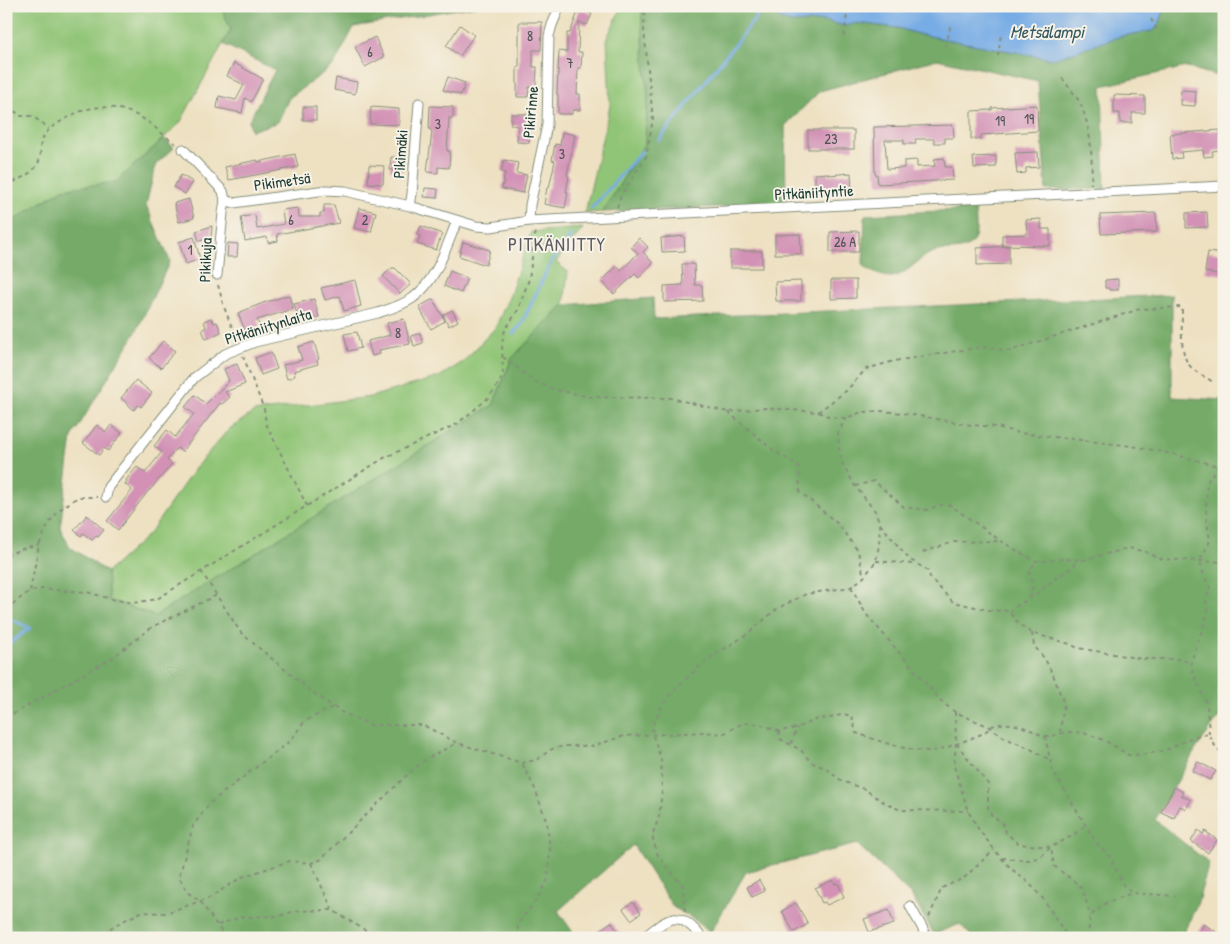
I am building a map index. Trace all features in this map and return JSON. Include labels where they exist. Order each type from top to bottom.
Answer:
[{"type":"street","name":"Pikirinne","points":[[530,225],[530,205],[547,124],[549,36],[560,6]]},
{"type":"street","name":"Pikimäki","points":[[410,206],[419,103]]},
{"type":"street","points":[[183,149],[222,191],[226,200]]},
{"type":"street","name":"Pitkäniityntie","points":[[410,206],[476,226],[491,227],[615,217],[1224,186]]},
{"type":"street","name":"Pikimetsä","points":[[226,200],[234,203],[326,190],[362,193],[410,206]]},
{"type":"street","name":"Pikikuja","points":[[217,275],[222,214],[226,200]]},
{"type":"street","name":"Pitkäniitynlaita","points":[[106,497],[108,486],[194,378],[225,354],[254,342],[378,313],[413,298],[427,284],[440,263],[457,221]]},
{"type":"street","points":[[910,906],[925,933]]},
{"type":"street","points":[[643,938],[671,919],[679,918],[691,924],[702,938]]},
{"type":"path","points":[[615,217],[621,195],[646,157],[653,119],[644,30],[645,6]]},
{"type":"path","points":[[844,36],[847,14]]},
{"type":"path","points":[[1151,19],[1158,32]]},
{"type":"path","points":[[946,46],[952,23]]},
{"type":"path","points":[[998,56],[1001,34]]},
{"type":"path","points":[[1062,78],[1080,103],[1088,126],[1092,171],[1090,194]]},
{"type":"path","points":[[6,186],[31,172],[37,165],[40,158],[39,148],[49,128],[72,115],[92,107],[109,107],[131,113],[143,119],[183,149]]},
{"type":"path","points":[[6,110],[16,112],[20,116],[32,116],[49,128]]},
{"type":"path","points":[[6,609],[30,591],[42,589],[87,592],[133,603],[157,599],[384,458],[457,424],[486,400],[496,388],[503,375],[502,343],[505,330],[518,310],[530,279],[536,228],[530,225]]},
{"type":"path","name":"Pikikuja","points":[[217,275],[222,300],[264,409],[266,424],[307,506]]},
{"type":"path","points":[[818,412],[846,391],[866,369],[894,362],[982,347],[1009,351],[1140,309],[1181,307],[1184,349],[1187,362],[1196,371],[1215,383]]},
{"type":"path","points":[[503,357],[534,381],[553,389],[590,397],[671,398],[728,412],[764,408],[818,412],[831,417],[846,418],[862,412],[903,413],[971,425],[997,427],[1019,433],[1132,446],[1224,466]]},
{"type":"path","points":[[728,412],[773,450],[798,467],[800,492],[838,524],[858,551],[864,578]]},
{"type":"path","points":[[846,418],[838,433],[839,449],[843,465],[854,486],[874,511],[880,524],[908,559],[927,570],[931,579],[953,602],[993,611],[1004,610],[1032,633],[1078,648],[1142,659],[1177,659],[1191,662]]},
{"type":"path","points":[[1224,459],[1207,482],[1206,515],[1210,541],[1200,560],[1210,588],[1206,600],[1208,613],[1191,662],[1193,674],[1207,704],[1209,734],[1216,748],[1224,754]]},
{"type":"path","points":[[854,486],[874,482],[904,506],[927,510],[939,505],[950,504],[1001,541],[1036,561],[1083,560],[1129,548],[1146,552],[1161,559],[1224,562]]},
{"type":"path","points":[[30,591],[39,546],[48,525],[59,510],[78,497],[106,497]]},
{"type":"path","points":[[685,921],[686,902],[684,886],[658,856],[652,836],[659,817],[662,791],[661,759],[652,733],[654,721],[663,705],[677,687],[708,659],[746,635],[778,608],[806,594],[851,587],[864,578],[876,561],[880,544],[880,524]]},
{"type":"path","points":[[923,552],[954,542],[1001,541]]},
{"type":"path","points":[[6,555],[22,549],[39,546]]},
{"type":"path","points":[[1010,613],[1018,603],[1034,596],[1060,573],[1073,568],[1077,560]]},
{"type":"path","points":[[876,561],[916,564]]},
{"type":"path","points":[[1030,598],[1033,585],[1030,572],[1036,561]]},
{"type":"path","points":[[201,572],[242,633],[312,692],[340,712],[371,724],[422,725],[457,743],[522,763],[536,760],[552,749],[564,746],[593,746],[624,736],[652,733],[705,732],[723,734],[743,723],[759,724],[779,731],[797,728],[817,719],[844,714],[852,716],[856,733],[903,748],[932,752],[968,740],[984,733],[990,727],[1004,723],[1025,727],[1046,736],[1054,736],[1060,732],[1086,734],[1112,744],[1128,755],[1168,749],[1186,739],[1200,734],[1209,734]]},
{"type":"path","points":[[851,587],[866,614],[942,702],[955,712],[990,727],[1005,738],[1029,748],[1052,761]]},
{"type":"path","points":[[6,718],[112,658],[152,627],[217,595]]},
{"type":"path","points":[[1032,633],[1034,646],[1045,660],[1054,677],[1064,704],[1060,732]]},
{"type":"path","points":[[226,938],[200,901],[187,892],[179,877],[193,826],[210,803],[290,741],[305,722],[332,707]]},
{"type":"path","points":[[955,712],[956,743],[954,766],[968,811],[979,830],[1001,858],[1014,872],[1029,883],[1044,900],[1068,938]]},
{"type":"path","points":[[791,744],[797,728]]},
{"type":"path","points":[[779,731],[780,739],[802,750],[811,762],[825,768],[842,781],[864,789],[882,802],[900,810],[968,811]]},
{"type":"path","points":[[1046,736],[1052,769],[1095,841],[1110,857],[1124,886],[1132,893]]},
{"type":"path","points":[[97,938],[115,925],[141,912],[166,913],[209,898],[242,877],[290,861],[311,863],[320,860],[409,773],[426,759],[457,743]]},
{"type":"path","points":[[956,743],[988,784],[988,810],[992,816],[1002,822],[1006,833],[1018,844],[1051,846]]},
{"type":"path","points":[[516,938],[519,922],[535,902],[548,879],[550,848],[548,823],[535,789],[522,763]]},
{"type":"path","points":[[1001,858],[1030,860],[1040,858],[1051,846],[1072,836],[1086,825]]},
{"type":"path","points":[[1051,846],[1054,866],[1078,885],[1085,896],[1090,916],[1088,938]]},
{"type":"path","points":[[925,933],[942,888],[964,878],[994,849]]},
{"type":"path","points":[[311,863],[332,910]]},
{"type":"path","points":[[1090,916],[1106,903],[1132,893],[1176,896]]},
{"type":"path","points":[[218,925],[241,917],[279,916],[296,911],[332,910],[378,938]]},
{"type":"green space","points":[[6,6],[220,6],[231,29],[180,123],[116,182],[63,189],[6,225]]},
{"type":"green space","points":[[220,6],[475,6],[354,27],[334,65],[289,98],[278,122],[251,131],[249,121],[275,70],[223,44],[231,29]]},
{"type":"green space","points":[[622,6],[642,6],[648,97],[645,143],[603,212],[585,213],[610,105],[607,38]]},
{"type":"green space","points":[[642,6],[759,6],[759,9],[790,23],[825,21],[845,26],[857,23],[898,28],[918,34],[1053,59],[1121,36],[1152,31],[1158,27],[1166,6],[1224,6],[1224,78],[1186,67],[1102,86],[1105,189],[1046,190],[1038,81],[937,59],[820,91],[785,126],[786,204],[603,212],[645,143],[648,97]]},
{"type":"green space","points":[[164,138],[174,148],[156,164],[146,205],[170,261],[136,332],[72,437],[60,528],[70,547],[107,572],[109,600],[155,616],[493,405],[512,358],[564,305],[653,298],[654,319],[1172,295],[1172,397],[1224,400],[1224,710],[1196,749],[1155,820],[1209,863],[1197,905],[1181,938],[973,938],[960,924],[934,934],[911,895],[857,844],[746,872],[710,933],[695,920],[673,907],[633,845],[558,911],[577,938],[6,938],[6,225],[63,189],[116,182]]},
{"type":"green space","points":[[975,209],[975,235],[972,243],[968,246],[931,253],[902,274],[892,277],[880,275],[863,266],[865,215]]},
{"type":"green space","points":[[583,228],[556,262],[568,272],[564,305],[512,358],[493,405],[155,616],[109,600],[107,572],[149,534],[196,467],[228,430],[254,412],[370,397],[439,377],[463,362],[495,328],[510,295],[531,232]]},
{"type":"water","name":"Metsälampi","points":[[759,6],[1166,6],[1158,27],[1152,31],[1121,36],[1053,59],[918,34],[898,28],[857,23],[845,26],[825,21],[790,23],[759,9]]},
{"type":"building","points":[[579,9],[592,14],[587,25],[579,22],[578,52],[582,52],[581,68],[578,68],[577,94],[580,94],[580,110],[572,110],[572,114],[558,114],[559,51],[567,52],[567,33],[570,33]]},
{"type":"building","points":[[519,22],[542,22],[541,50],[533,50],[533,67],[537,67],[536,87],[529,87],[528,97],[517,97]]},
{"type":"building","points":[[460,25],[474,35],[460,56],[446,46]]},
{"type":"building","points":[[375,37],[384,57],[365,67],[355,47]]},
{"type":"building","points":[[234,63],[263,79],[251,102],[245,98],[242,113],[217,108],[219,96],[236,100],[244,85],[227,76]]},
{"type":"building","points":[[448,77],[465,83],[461,95],[443,90]]},
{"type":"building","points":[[336,78],[357,82],[355,94],[334,90]]},
{"type":"building","points":[[1181,90],[1196,91],[1195,106],[1180,105]]},
{"type":"building","points":[[1114,95],[1145,96],[1145,113],[1132,113],[1132,123],[1120,123],[1120,113],[1114,113]]},
{"type":"building","points":[[1037,105],[1038,131],[981,135],[981,139],[971,139],[971,111]]},
{"type":"building","points":[[430,106],[453,107],[453,118],[449,118],[447,151],[450,151],[449,168],[438,167],[438,173],[427,172],[432,132],[429,128]]},
{"type":"building","points":[[303,107],[316,107],[316,120],[303,120]]},
{"type":"building","points":[[371,107],[399,109],[399,125],[370,124]]},
{"type":"building","points":[[511,114],[527,114],[526,125],[530,126],[529,143],[517,142],[518,126],[511,125]]},
{"type":"building","points":[[953,125],[954,138],[945,138],[945,143],[934,143],[934,139],[915,139],[916,144],[904,144],[904,140],[885,140],[887,169],[904,168],[904,161],[917,160],[917,167],[935,166],[934,159],[944,158],[945,167],[952,167],[953,180],[878,184],[877,174],[875,174],[874,127]]},
{"type":"building","points":[[808,130],[854,130],[854,149],[808,149]]},
{"type":"building","points":[[1220,130],[1222,150],[1212,151],[1213,156],[1204,157],[1203,150],[1181,152],[1182,158],[1172,159],[1170,134]]},
{"type":"building","points":[[562,132],[575,135],[567,175],[569,176],[565,208],[544,204],[555,161],[552,160],[555,144],[560,145]]},
{"type":"building","points":[[1038,152],[1039,167],[1026,168],[1026,173],[1017,174],[1015,153]]},
{"type":"building","points":[[295,154],[298,167],[229,180],[225,167],[257,160],[258,162]]},
{"type":"building","points":[[996,156],[996,167],[974,168],[973,157]]},
{"type":"building","points":[[391,157],[404,157],[403,170],[390,170]]},
{"type":"building","points":[[504,160],[518,163],[516,173],[527,175],[523,193],[502,189],[505,173],[501,172]]},
{"type":"building","points":[[369,165],[384,166],[383,184],[368,183]]},
{"type":"building","points":[[828,173],[828,175],[851,173],[852,191],[815,194],[815,174]]},
{"type":"building","points":[[181,175],[193,182],[185,194],[174,187]]},
{"type":"building","points":[[425,188],[438,189],[437,198],[424,197]]},
{"type":"building","points":[[189,199],[194,218],[179,222],[174,203]]},
{"type":"building","points":[[324,205],[334,205],[339,223],[277,234],[278,241],[268,243],[267,237],[245,241],[241,217],[255,215],[257,229],[284,224],[282,210],[298,208],[299,217],[320,217],[320,213],[324,213]]},
{"type":"building","points":[[359,208],[376,212],[371,232],[354,228]]},
{"type":"building","points":[[1207,212],[1208,227],[1186,228],[1186,213]]},
{"type":"building","points":[[1156,213],[1157,232],[1101,234],[1100,215]]},
{"type":"building","points":[[1041,219],[1041,229],[1050,229],[1050,246],[1002,245],[1002,235],[1027,234],[1026,220]]},
{"type":"building","points":[[212,226],[211,238],[199,241],[196,231]]},
{"type":"building","points":[[421,226],[442,234],[436,250],[417,244],[420,236],[417,235]]},
{"type":"building","points":[[859,231],[859,252],[830,252],[830,232]]},
{"type":"building","points":[[800,234],[801,254],[775,254],[775,235]]},
{"type":"building","points":[[684,236],[685,251],[662,252],[661,238]]},
{"type":"building","points":[[194,237],[200,259],[186,264],[179,242]]},
{"type":"building","points":[[639,238],[648,247],[643,252],[653,263],[639,278],[635,274],[614,294],[602,281],[617,266],[621,271],[638,253],[631,247]]},
{"type":"building","points":[[463,242],[490,250],[486,265],[459,256]]},
{"type":"building","points":[[228,243],[238,244],[237,257],[227,257]]},
{"type":"building","points":[[1009,246],[1009,264],[977,265],[977,248]]},
{"type":"building","points":[[730,251],[762,251],[762,268],[730,268]]},
{"type":"building","points":[[1208,252],[1224,254],[1224,275],[1205,272]]},
{"type":"building","points":[[682,264],[694,264],[695,285],[702,285],[703,301],[664,302],[664,286],[683,285]]},
{"type":"building","points":[[392,268],[395,268],[411,284],[400,294],[383,276]]},
{"type":"building","points":[[450,271],[467,278],[461,293],[444,286]]},
{"type":"building","points":[[1118,279],[1118,290],[1105,288],[1105,280]]},
{"type":"building","points":[[355,280],[361,306],[344,311],[340,296],[325,300],[321,288]]},
{"type":"building","points":[[831,280],[856,280],[856,298],[831,299]]},
{"type":"building","points":[[801,281],[801,301],[776,301],[775,282]]},
{"type":"building","points":[[289,295],[293,309],[257,320],[261,329],[247,335],[238,313]]},
{"type":"building","points":[[314,299],[319,317],[303,322],[301,316],[298,317],[294,304]]},
{"type":"building","points":[[433,299],[445,321],[431,329],[419,307]]},
{"type":"building","points":[[452,310],[458,321],[449,326],[443,315]]},
{"type":"building","points":[[211,318],[214,323],[217,322],[221,332],[206,339],[202,330],[206,327],[204,321]]},
{"type":"building","points":[[404,319],[410,344],[379,350],[380,354],[372,356],[368,341],[390,335],[387,323]]},
{"type":"building","points":[[357,332],[361,348],[348,351],[344,334]]},
{"type":"building","points":[[420,333],[423,343],[414,346],[411,336]]},
{"type":"building","points":[[163,341],[175,351],[161,368],[149,358]]},
{"type":"building","points":[[314,342],[319,359],[317,360],[318,364],[294,371],[295,376],[287,379],[283,365],[302,360],[298,347]]},
{"type":"building","points":[[271,352],[277,369],[261,375],[255,358]]},
{"type":"building","points":[[237,364],[245,384],[225,392],[230,397],[222,404],[220,403],[182,452],[177,448],[167,460],[172,464],[118,530],[107,521],[132,490],[125,484],[126,480],[137,467],[145,473],[162,452],[154,446],[167,430],[175,437],[194,414],[185,407],[195,395],[206,404],[229,381],[224,369]]},
{"type":"building","points":[[136,380],[152,393],[141,407],[138,405],[134,410],[121,398]]},
{"type":"building","points":[[97,425],[106,432],[111,425],[122,433],[108,451],[104,448],[99,455],[83,443]]},
{"type":"building","points":[[87,515],[104,530],[98,537],[96,536],[92,540],[83,533],[81,536],[74,530]]},
{"type":"building","points":[[1198,762],[1216,771],[1210,780],[1192,771]]},
{"type":"building","points":[[1174,787],[1183,792],[1181,795],[1191,800],[1186,809],[1180,806],[1174,818],[1161,812]]},
{"type":"building","points":[[1198,830],[1203,834],[1205,831],[1217,840],[1208,853],[1191,841]]},
{"type":"building","points":[[759,880],[765,891],[752,897],[747,887]]},
{"type":"building","points":[[833,880],[835,884],[838,883],[844,897],[827,905],[825,902],[822,903],[815,888]]},
{"type":"building","points":[[633,902],[641,913],[631,920],[623,909]]},
{"type":"building","points":[[796,903],[808,924],[794,932],[782,911]]},
{"type":"building","points":[[889,910],[894,924],[869,932],[864,919]]},
{"type":"building","points":[[611,922],[620,934],[614,938],[589,938]]},
{"type":"building","points":[[1204,924],[1224,937],[1224,938],[1195,938]]},
{"type":"waterway","points":[[659,140],[762,10]]},
{"type":"waterway","points":[[591,209],[642,151]]},
{"type":"waterway","points":[[513,334],[521,325],[551,262],[572,234]]},
{"type":"waterway","points":[[6,617],[30,628],[6,646]]},
{"type":"district","name":"PITKÄNIITTY","points":[[557,244]]}]
